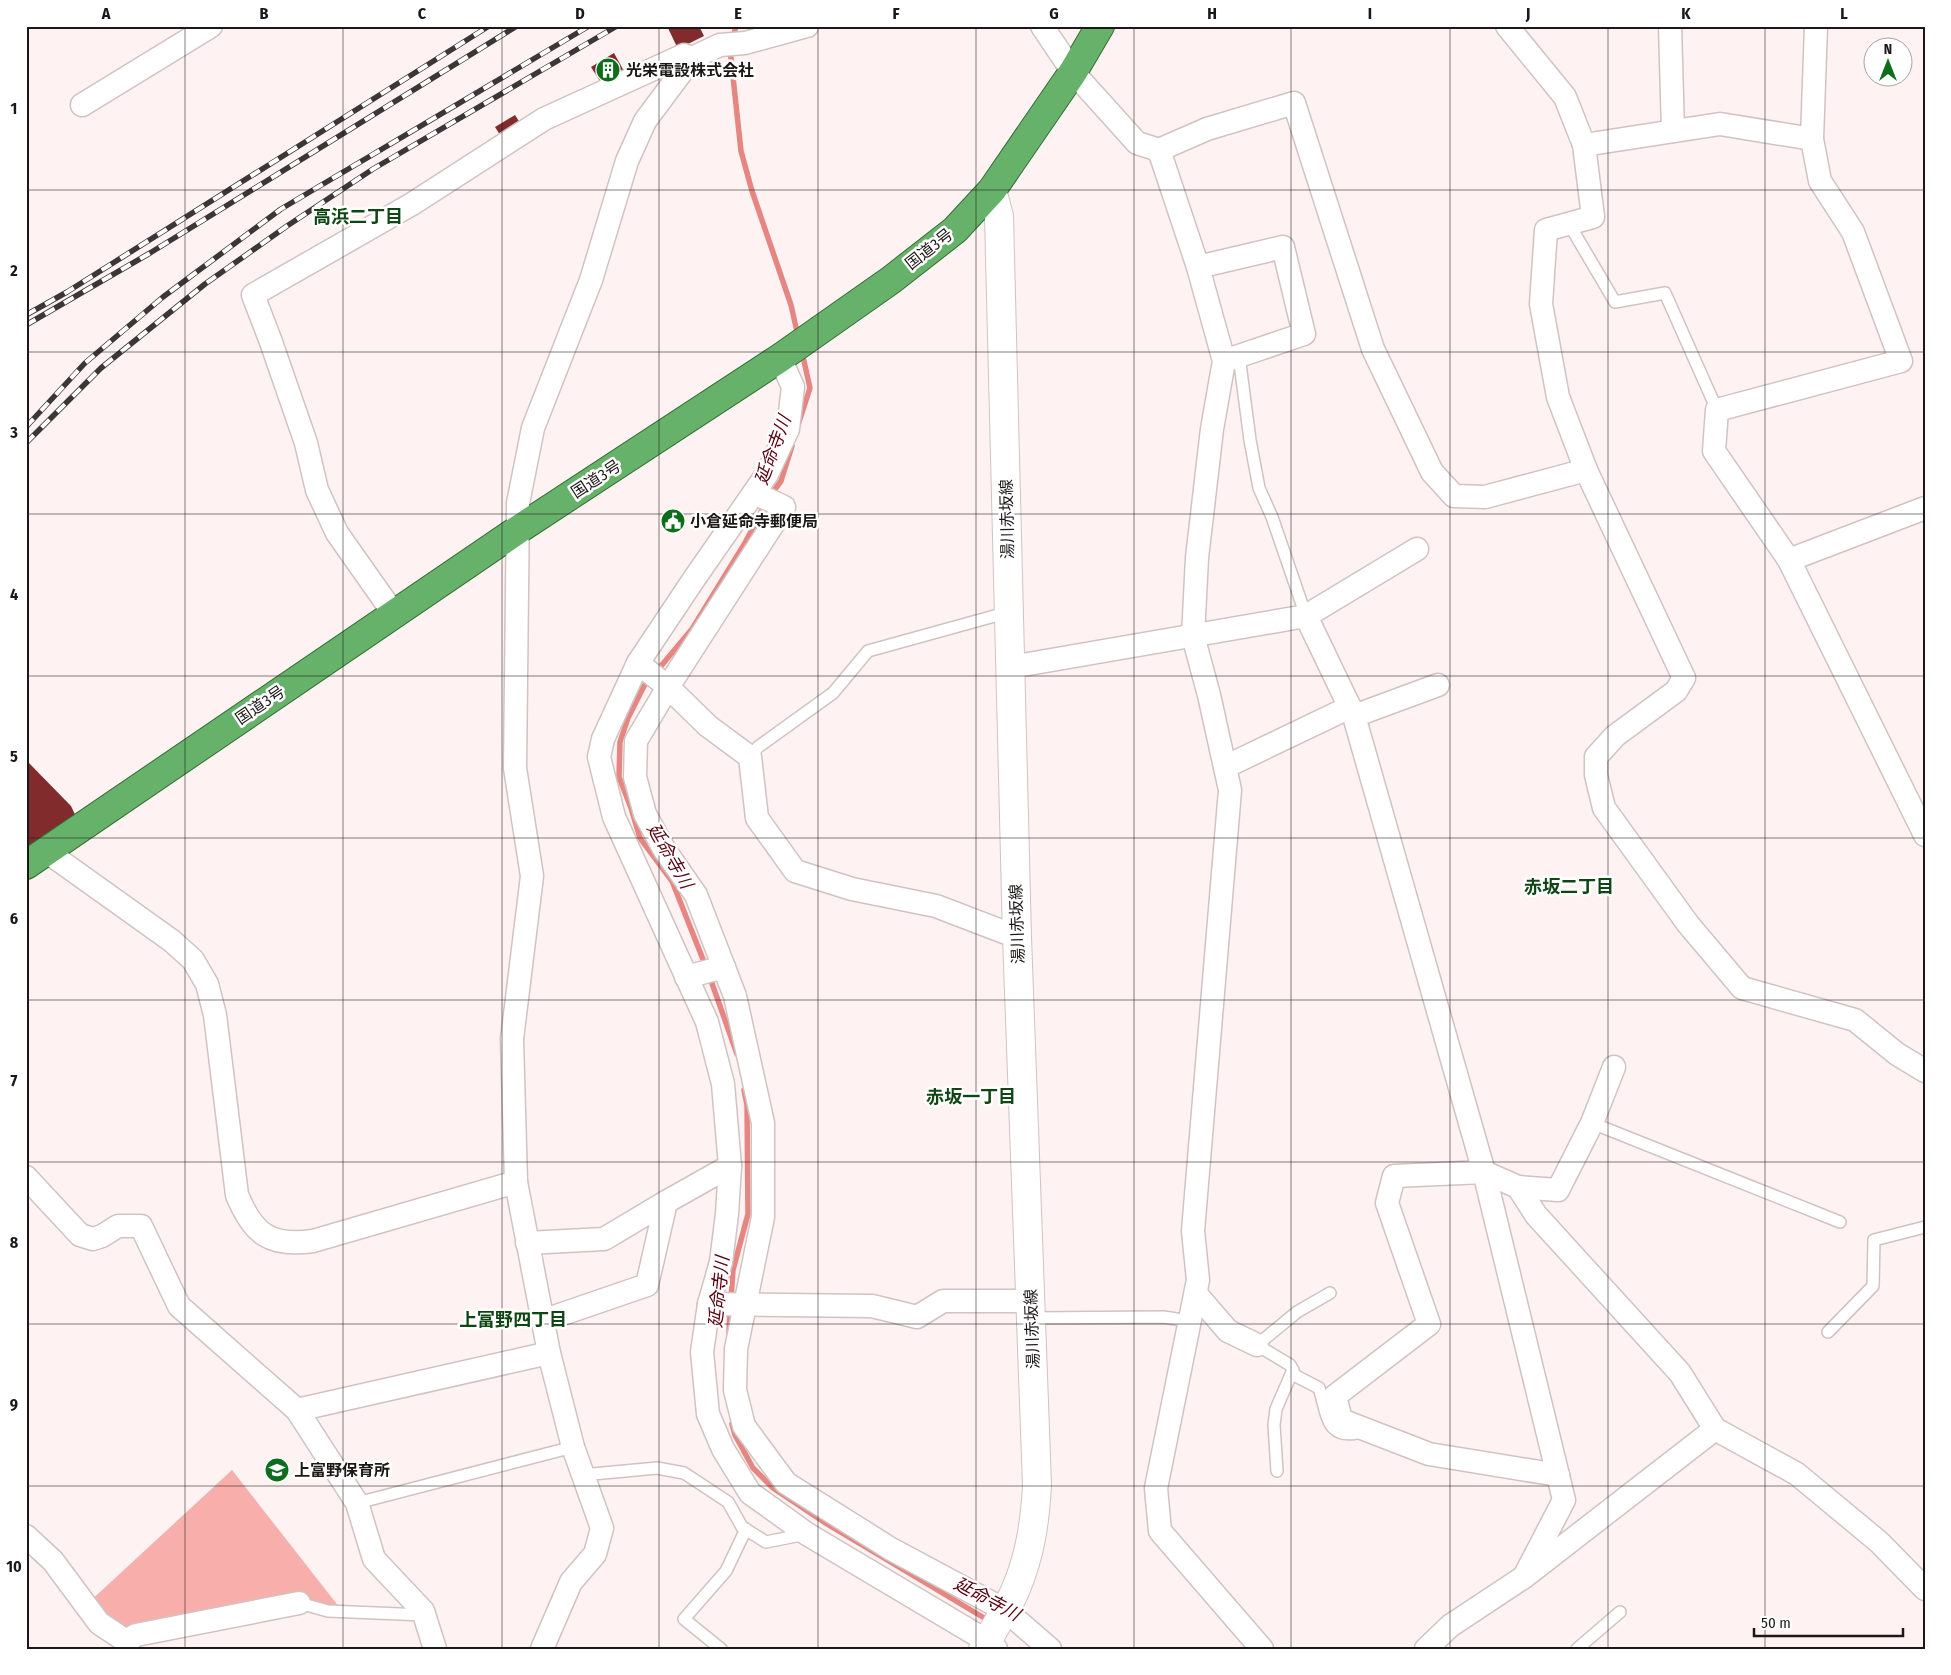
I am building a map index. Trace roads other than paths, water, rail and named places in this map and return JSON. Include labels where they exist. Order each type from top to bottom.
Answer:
[{"type":"highway","name":"国道3号","points":[[36,858],[519,529],[786,354],[891,280],[955,230],[992,190],[1073,72],[1100,26]]},
{"type":"main road","name":"湯川赤坂線","points":[[989,1646],[1026,1561],[1035,1524],[1036,1485],[1032,1309],[1016,937],[999,216],[992,190]]},
{"type":"street","points":[[82,105],[211,26]]},
{"type":"street","points":[[542,1649],[571,1582],[595,1554],[602,1528],[573,1447],[549,1353],[516,1182],[512,1039],[532,876],[515,768],[518,503],[533,428],[591,280],[627,161],[645,120],[692,58],[720,45],[745,43],[807,26]]},
{"type":"street","points":[[1042,26],[1073,72],[1137,143],[1159,150],[1207,129],[1294,103],[1373,349],[1432,472],[1454,496],[1485,498],[1586,470]]},
{"type":"street","points":[[1507,26],[1565,97],[1584,145],[1593,218],[1546,230],[1541,304],[1558,397],[1586,470],[1684,678],[1676,691],[1615,736],[1596,757],[1596,775],[1604,808],[1688,924],[1742,988],[1855,1020],[1897,1054],[1925,1071]]},
{"type":"street","points":[[1670,26],[1673,131]]},
{"type":"street","points":[[1816,26],[1812,139],[1820,181],[1853,232],[1901,361],[1716,410],[1714,451],[1789,560],[1925,835]]},
{"type":"street","points":[[394,614],[337,533],[317,490],[306,443],[253,295],[412,204],[544,119],[684,55],[692,58]]},
{"type":"street","points":[[1584,145],[1720,124],[1812,139]]},
{"type":"street","points":[[1159,150],[1198,267],[1232,359],[1212,430],[1197,558],[1193,636],[1210,695],[1230,790],[1193,1231],[1198,1280],[1156,1488],[1160,1531],[1262,1649]]},
{"type":"street","points":[[1198,267],[1283,247],[1304,334],[1232,359]]},
{"type":"street","points":[[786,354],[793,387],[788,429],[767,474],[689,586],[638,664],[603,739],[599,757],[614,817],[707,1022],[723,1084],[730,1166],[721,1262],[709,1304],[702,1352],[708,1414],[723,1449],[750,1493],[807,1534],[989,1646]]},
{"type":"street","points":[[754,493],[784,507],[668,687],[636,741],[635,778],[645,814],[664,849],[696,896],[735,996],[763,1123],[763,1217],[736,1349],[735,1390],[744,1426],[786,1483],[891,1548],[1005,1610],[1050,1649]]},
{"type":"street","points":[[1789,560],[1925,508]]},
{"type":"street","points":[[1011,667],[1306,616],[1417,549]]},
{"type":"street","points":[[689,586],[718,610]]},
{"type":"street","points":[[1306,616],[1352,712],[1484,1172],[1564,1500],[1524,1577]]},
{"type":"street","points":[[638,664],[668,687],[708,726],[750,758],[757,818],[794,872],[852,889],[936,906],[1016,937]]},
{"type":"street","points":[[1225,767],[1352,712],[1438,686]]},
{"type":"street","points":[[36,858],[172,941],[193,960],[207,984],[215,1016],[237,1194],[246,1217],[257,1229],[273,1240],[293,1244],[313,1241],[516,1182]]},
{"type":"street","points":[[686,977],[724,967]]},
{"type":"street","points":[[1558,1475],[1429,1454],[1341,1420],[1335,1396],[1429,1324],[1387,1203],[1394,1176],[1484,1172],[1518,1187],[1558,1190],[1592,1123],[1614,1067]]},
{"type":"street","points":[[527,1242],[604,1239],[730,1166]]},
{"type":"street","points":[[26,1177],[80,1235],[93,1239],[118,1226],[141,1226],[180,1306],[297,1410],[357,1504],[374,1559],[424,1614],[435,1649]]},
{"type":"street","points":[[1518,1187],[1536,1215],[1680,1373],[1715,1429],[1797,1474],[1879,1542],[1925,1589]]},
{"type":"street","points":[[542,1321],[647,1285],[666,1202]]},
{"type":"street","points":[[1196,1294],[1228,1331],[1257,1345]]},
{"type":"street","points":[[709,1304],[872,1306],[917,1318],[943,1301],[1032,1309]]},
{"type":"street","points":[[297,1410],[549,1353]]},
{"type":"street","points":[[1426,1649],[1450,1626],[1524,1577],[1715,1429]]},
{"type":"street","points":[[26,1536],[53,1561],[99,1623],[127,1645],[136,1635],[299,1603]]},
{"type":"lane","points":[[1569,224],[1615,302],[1665,293],[1716,410]]},
{"type":"lane","points":[[1232,359],[1250,440],[1258,488],[1272,517],[1306,616]]},
{"type":"lane","points":[[750,758],[758,747],[833,693],[868,651],[1009,612]]},
{"type":"lane","points":[[1592,1123],[1840,1222]]},
{"type":"lane","points":[[1828,1332],[1873,1286],[1874,1240],[1925,1227]]},
{"type":"lane","points":[[1277,1471],[1274,1425],[1276,1409],[1293,1370],[1290,1365],[1257,1345],[1298,1312],[1330,1293]]},
{"type":"lane","points":[[1032,1309],[1190,1321]]},
{"type":"lane","points":[[1292,1374],[1319,1388],[1325,1415],[1337,1432],[1350,1436],[1368,1430]]},
{"type":"lane","points":[[357,1504],[573,1447]]},
{"type":"lane","points":[[582,1474],[657,1468],[684,1473],[728,1502],[742,1527],[766,1542],[807,1534]]},
{"type":"lane","points":[[721,1649],[684,1620],[726,1571],[746,1530]]},
{"type":"lane","points":[[299,1603],[328,1611],[424,1614]]},
{"type":"lane","points":[[1577,1649],[1620,1612]]},
{"type":"waterway","name":"延命寺川","points":[[733,38],[736,26]]},
{"type":"waterway","name":"延命寺川","points":[[730,49],[741,151],[752,191],[791,305],[798,336]]},
{"type":"waterway","name":"延命寺川","points":[[798,425],[810,388],[802,352]]},
{"type":"waterway","name":"延命寺川","points":[[770,496],[781,481],[792,446]]},
{"type":"waterway","name":"延命寺川","points":[[656,672],[692,629],[745,543],[765,504]]},
{"type":"waterway","name":"延命寺川","points":[[650,679],[644,686],[628,718],[620,742],[619,777],[640,838],[672,881],[706,967]]},
{"type":"waterway","name":"延命寺川","points":[[709,975],[737,1054]]},
{"type":"waterway","name":"延命寺川","points":[[731,1300],[733,1270],[748,1214],[747,1105],[744,1090]]},
{"type":"waterway","name":"延命寺川","points":[[729,1333],[730,1310]]},
{"type":"waterway","name":"延命寺川","points":[[732,1424],[735,1435],[753,1468],[773,1488],[827,1524],[991,1622]]},
{"type":"railway","points":[[26,315],[67,292],[489,26]]},
{"type":"railway","points":[[26,325],[150,253],[517,26]]},
{"type":"railway","points":[[26,427],[85,363],[163,297],[281,209],[589,26]]},
{"type":"railway","points":[[26,443],[101,368],[205,284],[287,226],[373,169],[617,26]]},
{"type":"place","name":"光栄電設株式会社","points":[[608,70]]},
{"type":"place","name":"小倉延命寺郵便局","points":[[673,521]]},
{"type":"place","name":"上富野保育所","points":[[277,1470]]},
{"type":"district","name":"高浜二丁目","points":[[358,217]]},
{"type":"district","name":"赤坂二丁目","points":[[1569,887]]},
{"type":"district","name":"赤坂一丁目","points":[[971,1097]]},
{"type":"district","name":"上富野四丁目","points":[[513,1320]]}]
